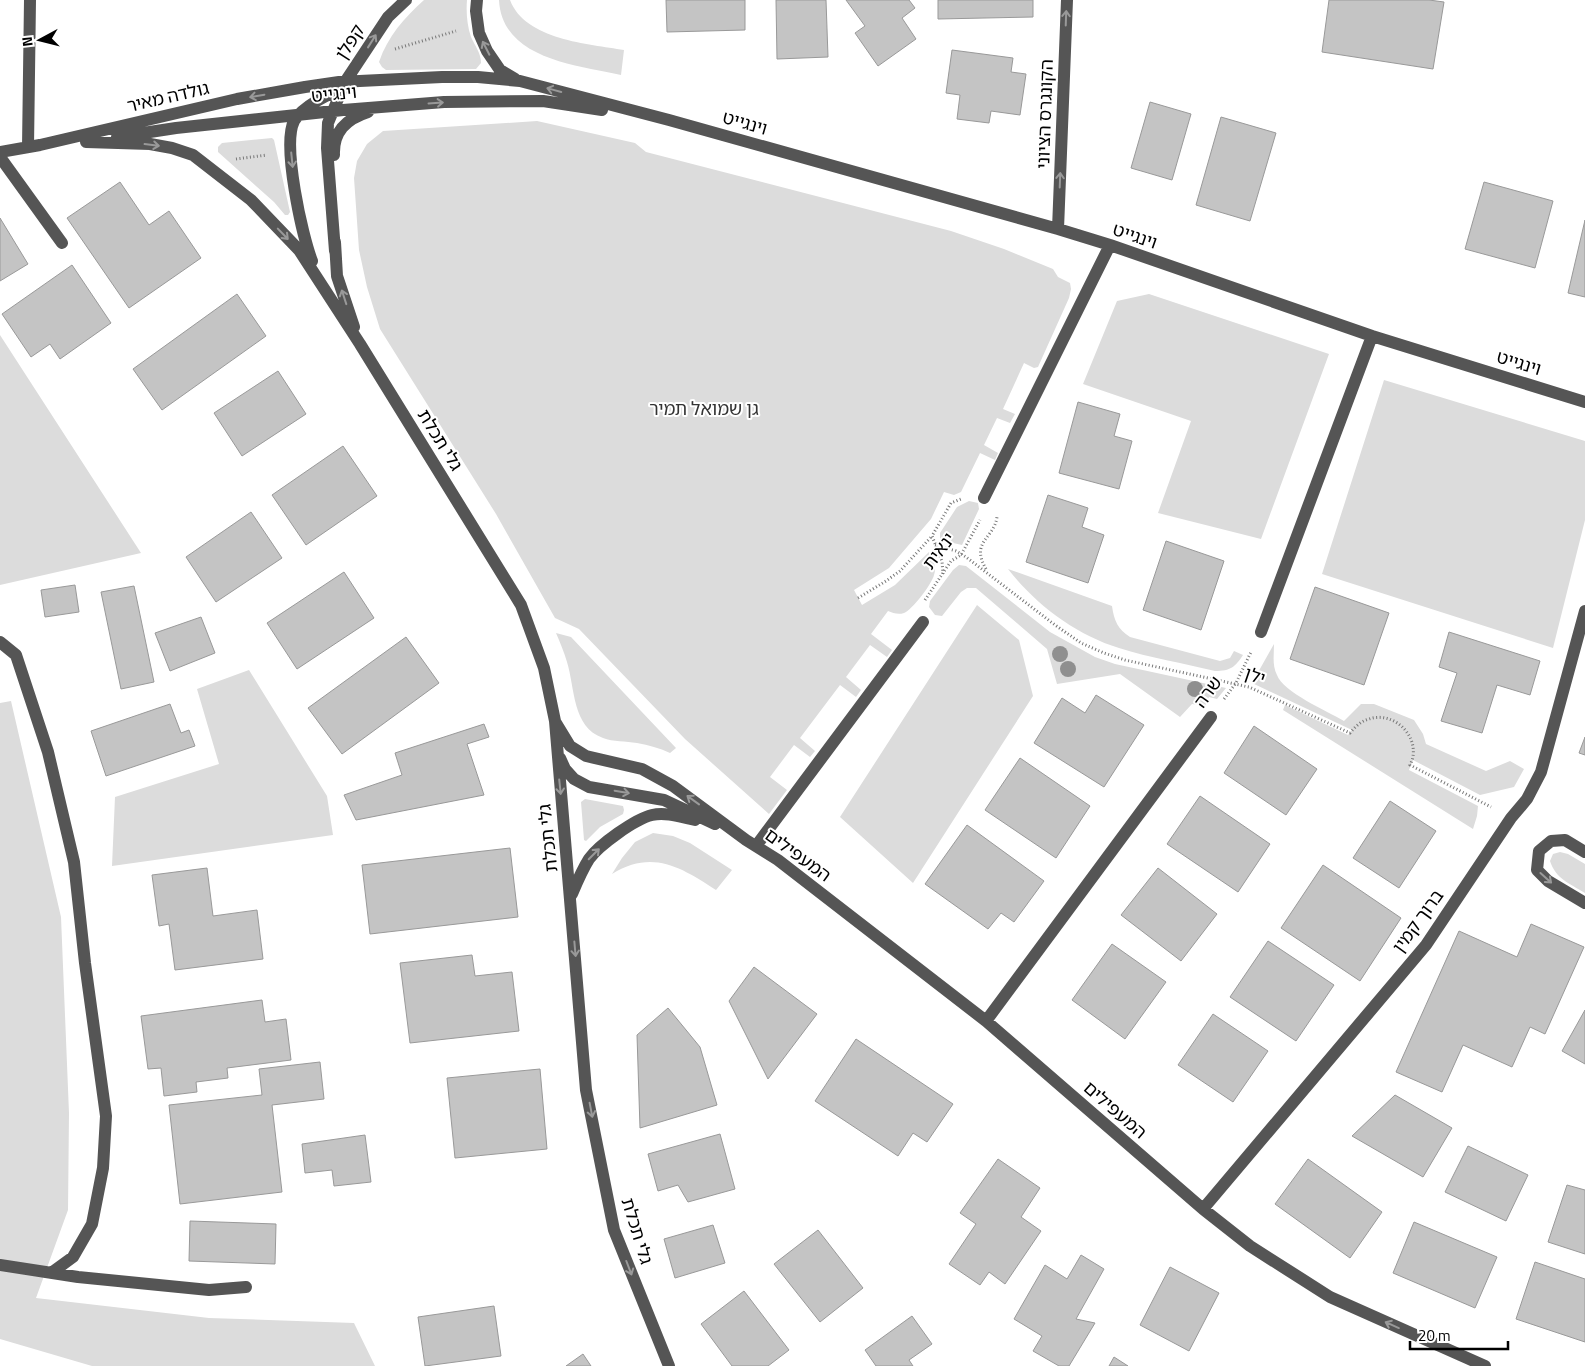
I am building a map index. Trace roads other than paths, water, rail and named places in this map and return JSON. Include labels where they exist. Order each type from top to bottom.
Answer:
[{"type":"street","points":[[30,0],[34,146]]},
{"type":"street","name":"קפלן","points":[[344,85],[388,18],[406,0]]},
{"type":"street","points":[[478,0],[476,11],[479,33],[487,51],[500,70],[520,81]]},
{"type":"street","name":"הקונגרס הציוני","points":[[1058,229],[1067,0]]},
{"type":"street","name":"וינגייט","points":[[305,87],[344,85],[381,80],[478,77],[520,81],[669,120],[1058,229],[1110,245],[1372,336],[1585,402]]},
{"type":"street","name":"וינגייט","points":[[300,115],[312,104],[344,85]]},
{"type":"street","name":"גלי תכלת","points":[[344,85],[328,124],[326,148],[337,276],[360,344]]},
{"type":"street","name":"גולדה מאיר","points":[[0,152],[305,87]]},
{"type":"street","name":"וינגייט","points":[[300,115],[470,101],[543,101],[669,120]]},
{"type":"street","name":"גלי תכלת","points":[[335,251],[334,147],[338,130],[354,117],[387,107]]},
{"type":"street","name":"גולדה מאיר","points":[[34,146],[86,142],[176,128],[300,115]]},
{"type":"street","name":"גלי תכלת","points":[[300,115],[295,119],[290,134],[294,182],[299,216],[307,248],[322,284]]},
{"type":"street","name":"גלי תכלת","points":[[86,142],[150,144],[172,148],[193,155],[251,200],[299,250],[360,344],[521,605],[544,668],[555,721],[586,1090],[614,1230],[668,1366]]},
{"type":"street","points":[[0,157],[62,243]]},
{"type":"street","points":[[984,505],[1110,245]]},
{"type":"street","points":[[1261,632],[1372,336]]},
{"type":"street","name":"ברוך קמין","points":[[1202,1209],[1426,944],[1511,818],[1527,799],[1541,772],[1585,611]]},
{"type":"street","points":[[751,843],[923,622]]},
{"type":"street","points":[[0,642],[16,655],[48,752],[74,862],[85,963],[106,1116],[103,1168],[92,1224],[74,1257],[52,1273]]},
{"type":"street","name":"שרה","points":[[986,1021],[1211,717]]},
{"type":"street","name":"המעפילים","points":[[555,721],[570,746],[586,756],[618,762],[650,773],[673,786],[751,843],[778,860],[986,1021],[1202,1209],[1250,1246],[1330,1297],[1485,1366]]},
{"type":"street","name":"המעפילים","points":[[557,750],[566,769],[574,779],[589,787],[664,800],[751,843]]},
{"type":"street","name":"המעפילים","points":[[571,896],[580,873],[590,857],[632,824],[653,815],[672,814],[717,825]]},
{"type":"street","points":[[1585,852],[1565,840],[1551,841],[1538,851],[1537,870],[1548,881],[1585,903]]},
{"type":"street","points":[[0,1265],[146,1285],[209,1290],[246,1287]]},
{"type":"park label","name":"גן שמואל תמיר","points":[[704,409]]}]
